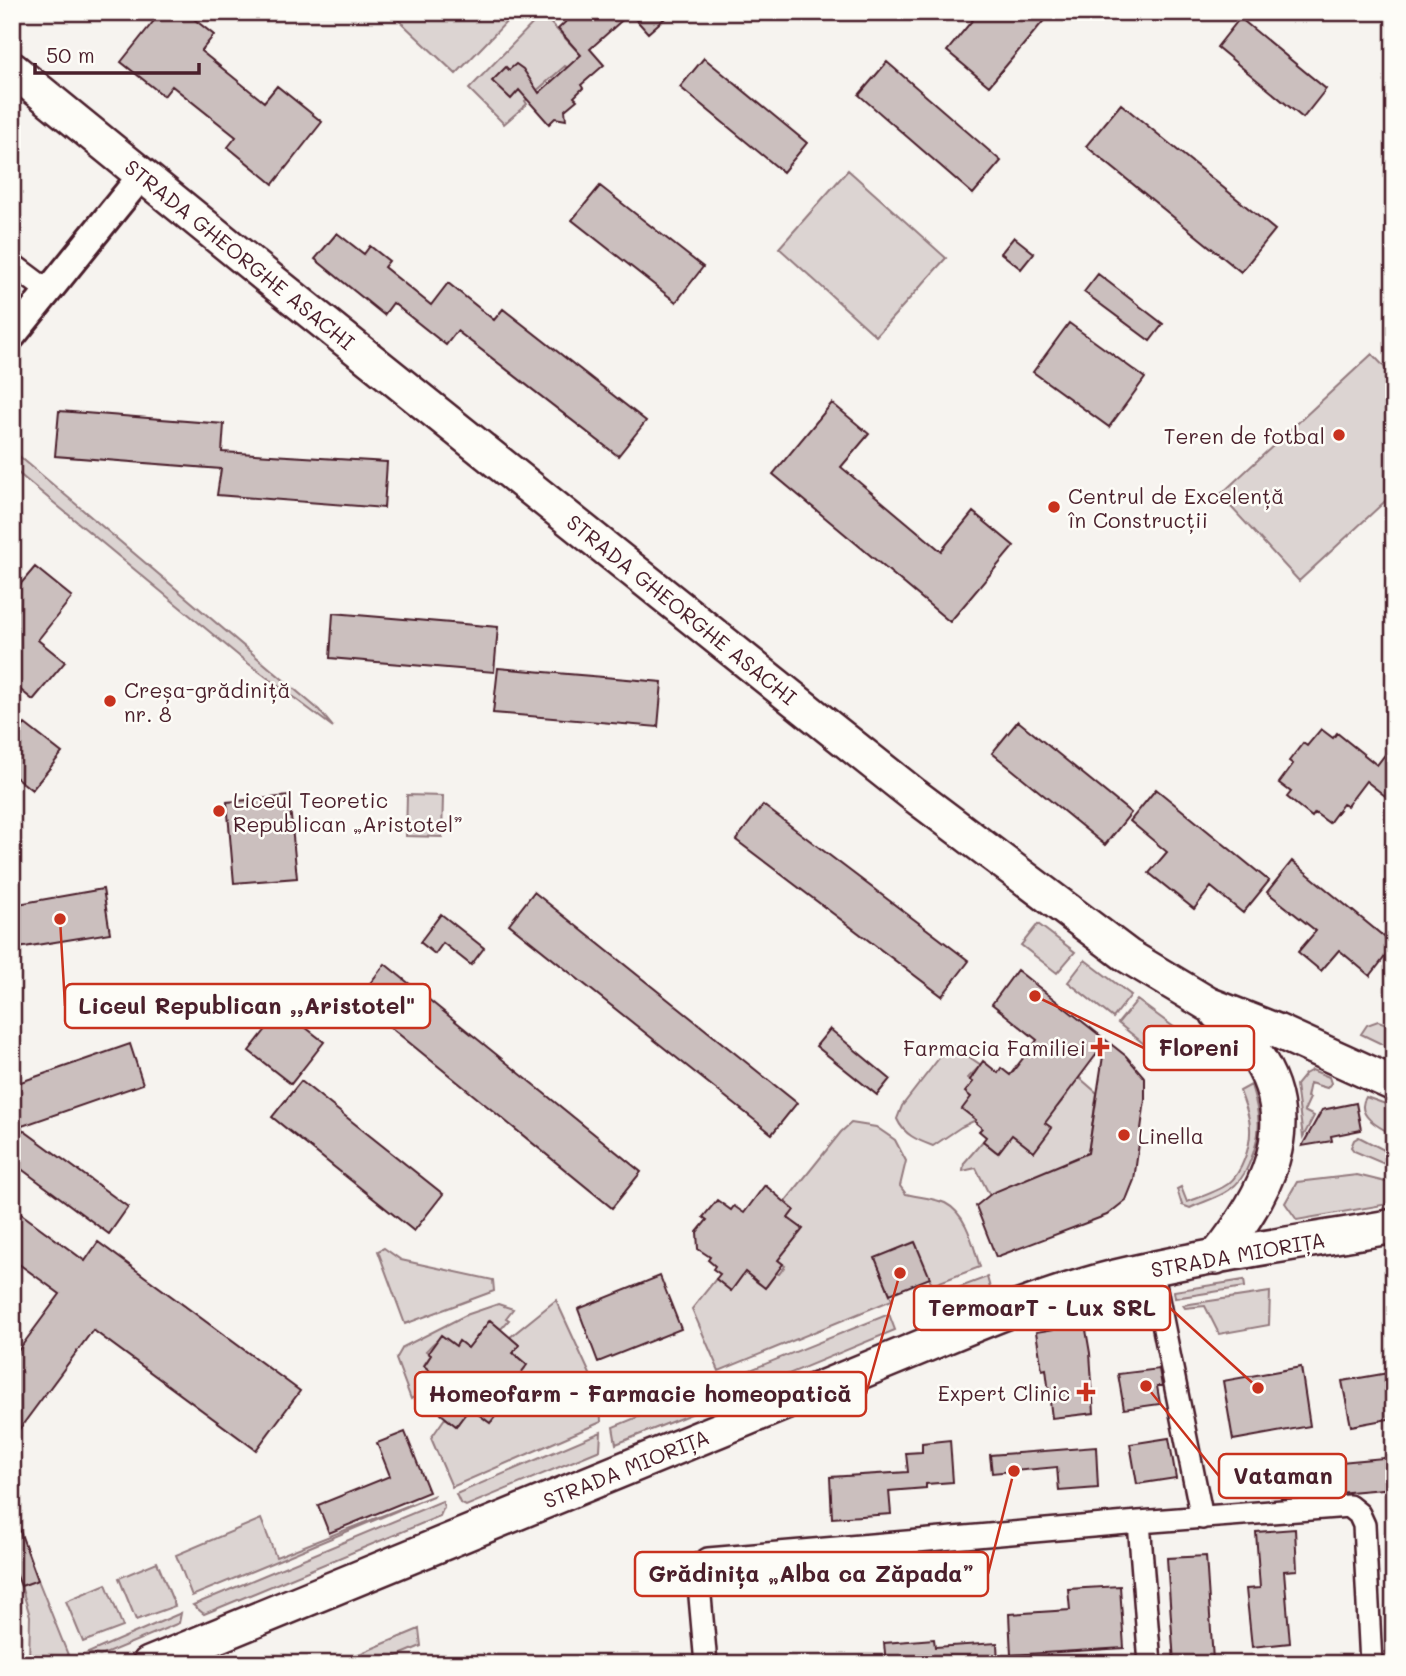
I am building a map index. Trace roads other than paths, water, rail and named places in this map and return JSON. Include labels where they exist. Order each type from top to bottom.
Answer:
[{"type":"main road","name":"STRADA GHEORGHE ASACHI","points":[[12,69],[914,795],[1128,956],[1208,1004],[1313,1046],[1394,1084]]},
{"type":"main road","points":[[1208,1004],[1254,1053],[1269,1079],[1275,1102],[1277,1127],[1276,1154],[1260,1195],[1216,1257]]},
{"type":"main road","name":"STRADA MIORIȚA","points":[[149,1664],[183,1657],[1007,1312],[1072,1289],[1152,1269],[1394,1226]]},
{"type":"street","points":[[12,336],[142,175]]},
{"type":"street","points":[[12,264],[48,291]]},
{"type":"street","points":[[1152,1269],[1202,1518]]},
{"type":"street","points":[[706,1664],[698,1574],[700,1564],[708,1559],[1349,1506],[1359,1514],[1363,1525],[1371,1664]]},
{"type":"street","points":[[1139,1522],[1150,1664]]},
{"type":"place","name":"Teren de fotbal","points":[[1339,435]]},
{"type":"place","name":"Centrul de Excelență în Construcții","points":[[1054,507]]},
{"type":"place","name":"Creșa-grădiniță nr. 8","points":[[110,701]]},
{"type":"place","name":"Liceul Teoretic Republican „Aristotel”","points":[[219,811]]},
{"type":"place","name":"Liceul Republican ,,Aristotel\"","points":[[60,919]]},
{"type":"place","name":"Floreni","points":[[1035,996]]},
{"type":"place","name":"Farmacia Familiei","points":[[1100,1047]]},
{"type":"place","name":"Linella","points":[[1124,1135]]},
{"type":"place","name":"Homeofarm - Farmacie homeopatică","points":[[900,1273]]},
{"type":"place","name":"Vataman","points":[[1146,1386]]},
{"type":"place","name":"TermoarT - Lux SRL","points":[[1258,1388]]},
{"type":"place","name":"Expert Clinic","points":[[1086,1392]]},
{"type":"place","name":"Grădinița „Alba ca Zăpada”","points":[[1014,1471]]}]
